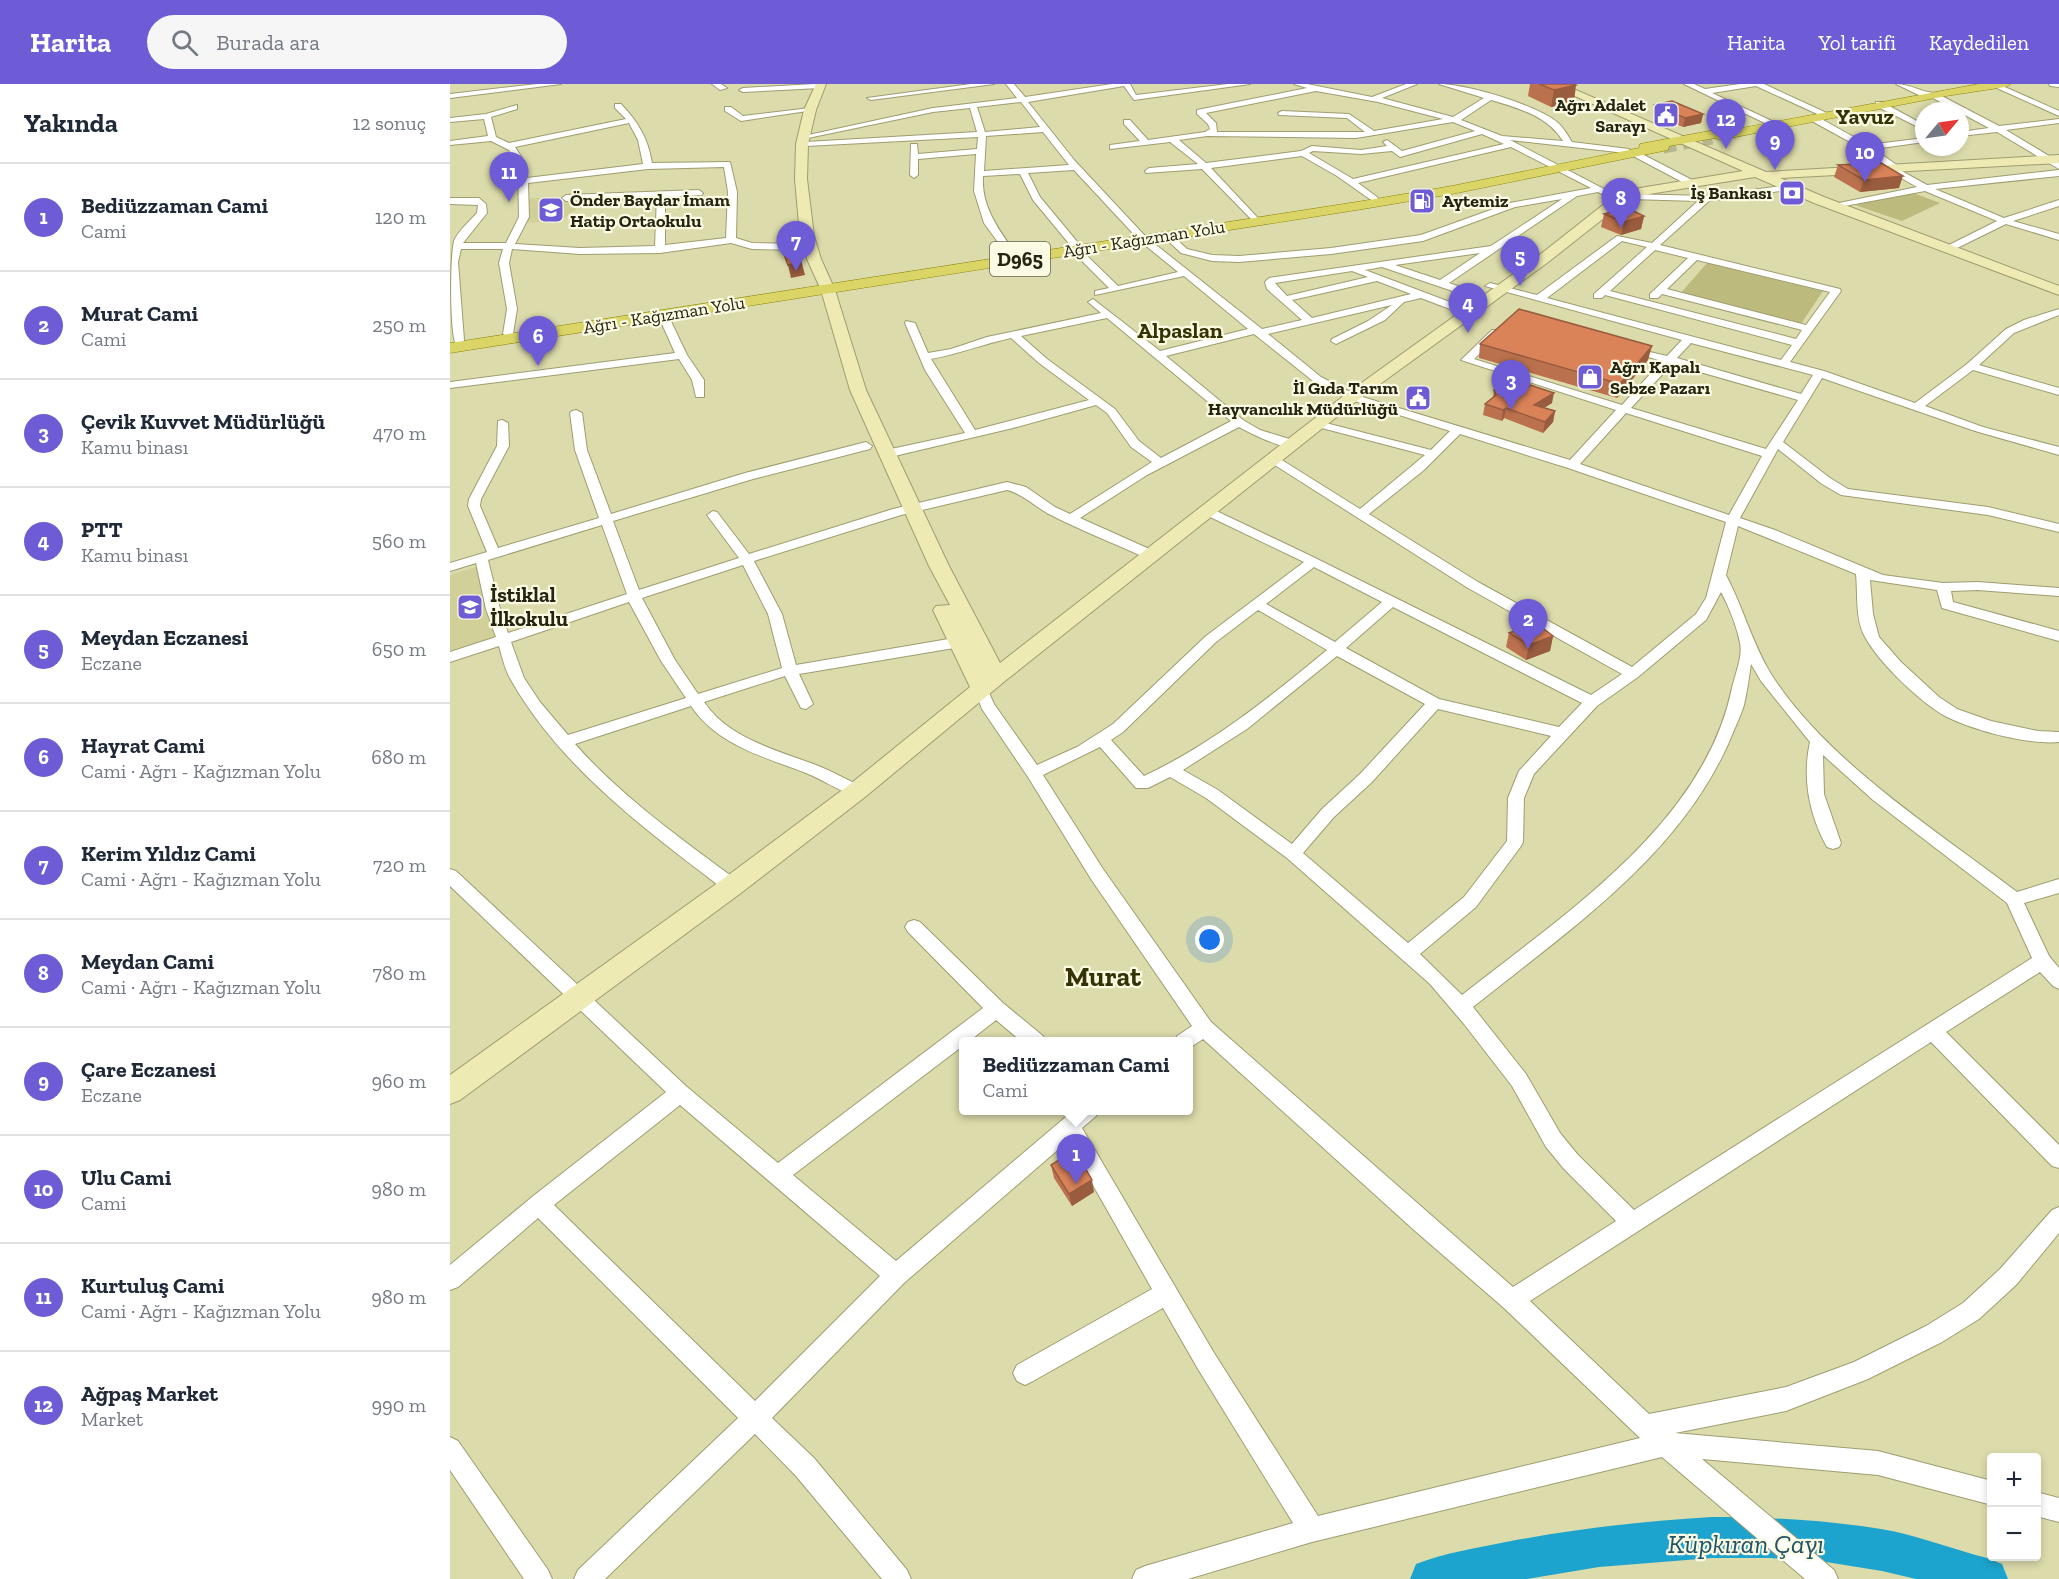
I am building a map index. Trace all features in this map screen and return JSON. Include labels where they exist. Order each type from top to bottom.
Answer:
[{"type":"main road","points":[[1720,136],[1997,84]]},
{"type":"main road","points":[[1690,143],[1771,123],[1813,118]]},
{"type":"main road","points":[[1557,168],[1632,153],[1800,126],[1813,118]]},
{"type":"main road","name":"Ağrı - Kağızman Yolu","points":[[1141,236],[1167,235],[1452,190],[1663,147]]},
{"type":"main road","name":"Ağrı - Kağızman Yolu","points":[[453,343],[1075,247],[1557,168]]},
{"type":"main road","name":"Ağrı - Kağızman Yolu","points":[[453,343],[663,315],[1011,254],[1075,247]]},
{"type":"street","points":[[450,96],[557,84]]},
{"type":"street","points":[[877,105],[868,96],[990,84]]},
{"type":"street","points":[[1010,84],[1075,167],[1141,236],[1317,379],[1346,395],[1572,465],[1733,519],[1863,573],[1890,581],[2059,592]]},
{"type":"street","points":[[1063,84],[1069,93]]},
{"type":"street","points":[[802,141],[886,116],[1125,84],[1134,98],[1246,84]]},
{"type":"street","points":[[1298,84],[1372,99],[1454,120],[1496,136],[1615,195]]},
{"type":"street","points":[[1372,99],[1413,84]]},
{"type":"street","points":[[1443,84],[1490,97],[1539,116],[1554,124],[1568,143]]},
{"type":"street","points":[[1553,84],[1762,174],[2059,291]]},
{"type":"street","points":[[1565,84],[1690,143]]},
{"type":"street","points":[[1688,84],[1771,123]]},
{"type":"street","points":[[1703,92],[1756,84],[1827,115]]},
{"type":"street","points":[[1902,84],[1931,95],[2056,161]]},
{"type":"street","points":[[1997,84],[2059,114]]},
{"type":"street","points":[[2053,84],[2059,85]]},
{"type":"street","points":[[743,90],[821,85],[810,110],[802,141],[801,179],[807,236],[844,399],[866,446],[905,510],[968,641],[987,705],[1034,773],[1097,874],[1204,1028],[1422,1223],[1512,1300],[1645,1427],[1707,1482],[1825,1579]]},
{"type":"street","points":[[1208,134],[1214,130],[1212,123],[1200,112],[1314,89]]},
{"type":"street","points":[[1113,147],[1208,134],[1375,134],[1454,120],[1467,114],[1490,97]]},
{"type":"street","points":[[972,104],[982,134],[978,191],[989,223],[1011,254]]},
{"type":"street","points":[[1879,105],[1915,123]]},
{"type":"street","points":[[618,106],[632,120],[641,134],[648,166]]},
{"type":"street","points":[[450,120],[487,116],[514,107]]},
{"type":"street","points":[[728,109],[741,119],[810,110]]},
{"type":"street","points":[[1282,113],[1343,115],[1353,118],[1400,154],[1438,146]]},
{"type":"street","points":[[487,116],[492,138]]},
{"type":"street","points":[[1813,118],[1867,148],[1925,189],[2059,237]]},
{"type":"street","points":[[508,146],[632,120]]},
{"type":"street","points":[[1969,133],[2059,121]]},
{"type":"street","points":[[1127,122],[1146,143]]},
{"type":"street","points":[[1212,123],[1223,123]]},
{"type":"street","points":[[1543,127],[1554,124]]},
{"type":"street","points":[[1328,125],[1363,126]]},
{"type":"street","points":[[802,141],[914,139],[1045,129]]},
{"type":"street","points":[[1496,136],[1531,129]]},
{"type":"street","points":[[1459,157],[1434,143],[1483,131]]},
{"type":"street","points":[[1496,136],[1568,143],[1632,153],[1691,183]]},
{"type":"street","points":[[450,143],[492,138],[508,146],[518,158],[523,181],[525,217],[509,246],[504,263],[512,309],[508,334]]},
{"type":"street","points":[[914,139],[914,175]]},
{"type":"street","points":[[1173,140],[1196,157],[1253,218]]},
{"type":"street","points":[[1867,148],[1915,141]]},
{"type":"street","points":[[1352,182],[1513,144]]},
{"type":"street","points":[[1149,171],[1303,153],[1312,148],[1361,152],[1393,148]]},
{"type":"street","points":[[914,157],[981,151]]},
{"type":"street","points":[[1303,153],[1352,182],[1374,199]]},
{"type":"street","points":[[453,1085],[579,999],[857,791],[996,676],[1318,424],[1346,395],[1480,298],[1615,195],[1762,174],[2056,161]]},
{"type":"street","points":[[523,181],[648,166],[727,164],[733,205],[731,240]]},
{"type":"street","points":[[980,174],[1075,167]]},
{"type":"street","points":[[1023,172],[1036,198],[1075,247],[1116,289]]},
{"type":"street","points":[[1842,205],[1879,196],[1925,189],[2059,173]]},
{"type":"street","points":[[1762,174],[1787,187],[1952,248],[2059,284]]},
{"type":"street","points":[[1167,235],[1184,251],[1212,258],[1239,259],[1365,247],[1423,238],[1513,205],[1576,192],[1706,199],[1787,187]]},
{"type":"street","points":[[1441,284],[1576,192]]},
{"type":"street","points":[[567,198],[699,193]]},
{"type":"street","points":[[660,250],[661,195]]},
{"type":"street","points":[[1583,310],[1706,199]]},
{"type":"street","points":[[450,201],[479,201],[482,204],[482,213],[459,240],[453,262],[453,343]]},
{"type":"street","points":[[1952,248],[2007,220],[2059,203]]},
{"type":"street","points":[[1539,299],[1620,238],[1836,291],[1784,363]]},
{"type":"street","points":[[457,246],[509,246],[579,251],[660,250],[731,240],[752,246],[812,253]]},
{"type":"street","points":[[1310,321],[1270,282],[1306,274],[1496,248]]},
{"type":"street","points":[[1292,254],[1306,274]]},
{"type":"street","points":[[1646,303],[1694,257]]},
{"type":"street","points":[[1415,259],[1436,266]]},
{"type":"street","points":[[1382,264],[1480,298]]},
{"type":"street","points":[[1351,268],[1420,295]]},
{"type":"street","points":[[1447,269],[1458,273]]},
{"type":"street","points":[[1186,273],[1116,289],[1096,298],[1108,315],[1239,422],[1256,432],[1292,444]]},
{"type":"street","points":[[1285,299],[1378,278]]},
{"type":"street","points":[[820,287],[858,390],[886,454],[905,510]]},
{"type":"street","points":[[1660,290],[1809,329]]},
{"type":"street","points":[[1603,292],[1798,343]]},
{"type":"street","points":[[1158,355],[1420,295],[1539,299],[1820,373],[1979,429],[2059,451]]},
{"type":"street","points":[[1336,341],[1376,320],[1398,305],[1400,299]]},
{"type":"street","points":[[1918,406],[1971,366],[2003,336],[2018,326],[2059,312]]},
{"type":"street","points":[[663,315],[682,355],[698,380],[700,395]]},
{"type":"street","points":[[924,357],[953,352],[987,340],[1108,315]]},
{"type":"street","points":[[910,323],[930,370],[972,435]]},
{"type":"street","points":[[1506,324],[1466,360],[1625,408],[1773,448],[1845,492],[1988,511],[2059,528]]},
{"type":"street","points":[[1015,336],[1043,361],[1111,411],[1135,444],[1162,464]]},
{"type":"street","points":[[1572,465],[1689,339]]},
{"type":"street","points":[[1614,344],[1804,398]]},
{"type":"street","points":[[450,386],[682,355]]},
{"type":"street","points":[[1971,366],[2059,392]]},
{"type":"street","points":[[1407,954],[1470,902],[1515,842],[1516,798],[1527,771],[1592,702],[1634,674],[1701,617],[1713,598],[1733,519],[1773,448],[1820,373]]},
{"type":"street","points":[[886,454],[972,435],[1098,401]]},
{"type":"street","points":[[576,413],[581,450],[605,519],[651,634],[705,715],[722,729],[753,748],[813,770],[857,791]]},
{"type":"street","points":[[1070,519],[1135,477],[1239,422]]},
{"type":"street","points":[[502,423],[503,446],[475,499],[474,506],[488,555],[503,639],[517,678],[560,738],[566,741],[590,771],[665,836],[732,886]]},
{"type":"street","points":[[1318,424],[1434,454]]},
{"type":"street","points":[[1361,514],[1434,454],[1458,429]]},
{"type":"street","points":[[450,567],[749,476],[866,446]]},
{"type":"street","points":[[1273,460],[1473,585],[1634,674]]},
{"type":"street","points":[[450,657],[635,595],[905,510],[993,489],[1014,487],[1070,519],[1151,555]]},
{"type":"street","points":[[1208,511],[1592,702]]},
{"type":"street","points":[[713,514],[747,560],[779,624],[790,671],[806,704]]},
{"type":"street","points":[[1034,773],[1082,751],[1118,728],[1211,639],[1312,562]]},
{"type":"street","points":[[1718,573],[1730,596],[1748,645],[1766,678],[1818,742],[1880,796],[2014,899],[2042,961],[2059,981]]},
{"type":"street","points":[[1863,573],[1872,637],[1882,650],[1937,704],[1953,714],[2020,733],[2047,739],[2059,737]]},
{"type":"street","points":[[1943,586],[1947,605],[2059,636]]},
{"type":"street","points":[[1102,739],[1142,784],[1172,771],[1229,737],[1391,602]]},
{"type":"street","points":[[1257,604],[1435,703],[1561,733]]},
{"type":"street","points":[[566,741],[790,671],[968,641]]},
{"type":"street","points":[[968,641],[996,676]]},
{"type":"street","points":[[1461,1006],[1632,868],[1672,821],[1697,789],[1726,734],[1739,702],[1748,645]]},
{"type":"street","points":[[1293,854],[1328,813],[1366,778],[1435,703]]},
{"type":"street","points":[[1818,742],[1813,759],[1812,775],[1817,802],[1833,843]]},
{"type":"street","points":[[1172,771],[1212,794],[1293,854],[1436,980],[1461,1006],[1519,1080],[1553,1140],[1571,1162],[1633,1223]]},
{"type":"street","points":[[450,876],[680,1093],[779,1174],[896,1275]]},
{"type":"street","points":[[2014,899],[2059,886]]},
{"type":"street","points":[[914,927],[996,1009],[1031,1037]]},
{"type":"street","points":[[1512,1300],[2042,961]]},
{"type":"street","points":[[959,1037],[996,1009]]},
{"type":"street","points":[[1191,1037],[1204,1028]]},
{"type":"street","points":[[1933,1031],[2059,1159]]},
{"type":"street","points":[[779,1174],[959,1037]]},
{"type":"street","points":[[450,1279],[539,1204],[680,1093]]},
{"type":"street","points":[[587,1579],[756,1418],[896,1275],[1083,1115]]},
{"type":"street","points":[[1070,1126],[1206,1361],[1312,1530]]},
{"type":"street","points":[[539,1204],[805,1467],[898,1579]]},
{"type":"street","points":[[1645,1427],[1786,1398],[1860,1371],[1934,1334],[1971,1311],[2008,1276],[2059,1216]]},
{"type":"street","points":[[1025,1373],[1167,1293]]},
{"type":"street","points":[[1144,1579],[1312,1530],[1665,1444],[1878,1463],[1987,1492]]},
{"type":"street","points":[[450,1449],[539,1579]]},
{"type":"street","points":[[2041,1505],[2059,1510]]},
{"type":"shaded area","points":[[1913,193],[1940,203],[1902,221],[1855,205],[1874,198]]},
{"type":"shaded area","name":"Önder Baydar İmam Hatip Ortaokulu","points":[[530,198],[592,198],[560,221],[523,223]]},
{"type":"shaded area","points":[[1707,263],[1823,291],[1801,324],[1680,294]]},
{"type":"shaded area","name":"İstiklal İlkokulu","points":[[482,565],[498,640],[450,656],[450,575]]},
{"type":"building","points":[[1539,84],[1574,84],[1576,85],[1554,90]]},
{"type":"building","points":[[1672,101],[1703,114],[1685,118],[1655,105]]},
{"type":"building","points":[[1881,163],[1903,176],[1864,180],[1838,165]]},
{"type":"building","points":[[1627,208],[1644,216],[1624,222],[1604,214]]},
{"type":"building","points":[[799,252],[801,262],[788,265],[784,254]]},
{"type":"building","name":"Ağrı Kapalı Sebze Pazarı","points":[[1519,309],[1652,346],[1620,384],[1480,344]]},
{"type":"building","points":[[1508,377],[1526,390],[1530,385],[1554,393],[1534,405],[1555,411],[1545,422],[1506,408],[1503,410],[1485,404],[1496,395],[1494,390]]},
{"type":"building","points":[[1536,623],[1553,636],[1529,645],[1509,633]]},
{"type":"building","points":[[1075,1150],[1092,1180],[1069,1194],[1051,1165]]},
{"type":"waterway","name":"Küpkıran Çayı","points":[[1431,1579],[1542,1555],[1655,1540],[1712,1537],[1826,1542],[1882,1550],[1987,1579]]},
{"type":"tunnel","points":[[1663,147],[1712,138]]},
{"type":"place","name":"Ağrı Adalet Sarayı","points":[[1666,115]]},
{"type":"place","name":"Ağpaş Market","points":[[1726,149]]},
{"type":"place","name":"Çare Eczanesi","points":[[1775,170]]},
{"type":"place","name":"Ulu Cami","points":[[1865,182]]},
{"type":"place","name":"İş Bankası","points":[[1792,193]]},
{"type":"place","name":"Aytemiz","points":[[1422,201]]},
{"type":"place","name":"Kurtuluş Cami","points":[[509,202]]},
{"type":"place","name":"Önder Baydar İmam Hatip Ortaokulu","points":[[551,210]]},
{"type":"place","name":"Meydan Cami","points":[[1621,228]]},
{"type":"place","name":"Kerim Yıldız Cami","points":[[796,271]]},
{"type":"place","name":"Meydan Eczanesi","points":[[1520,286]]},
{"type":"place","name":"PTT","points":[[1468,333]]},
{"type":"place","name":"Hayrat Cami","points":[[538,366]]},
{"type":"place","name":"Ağrı Kapalı Sebze Pazarı","points":[[1590,377]]},
{"type":"place","name":"İl Gıda Tarım Hayvancılık Müdürlüğü","points":[[1418,398]]},
{"type":"place","name":"Çevik Kuvvet Müdürlüğü","points":[[1511,410]]},
{"type":"place","name":"İstiklal İlkokulu","points":[[470,607]]},
{"type":"place","name":"Murat Cami","points":[[1528,649]]},
{"type":"place","name":"Bediüzzaman Cami","points":[[1076,1184]]},
{"type":"district","name":"Yavuz","points":[[1865,116]]},
{"type":"district","name":"Alpaslan","points":[[1180,330]]},
{"type":"district","name":"Murat","points":[[1103,977]]}]
